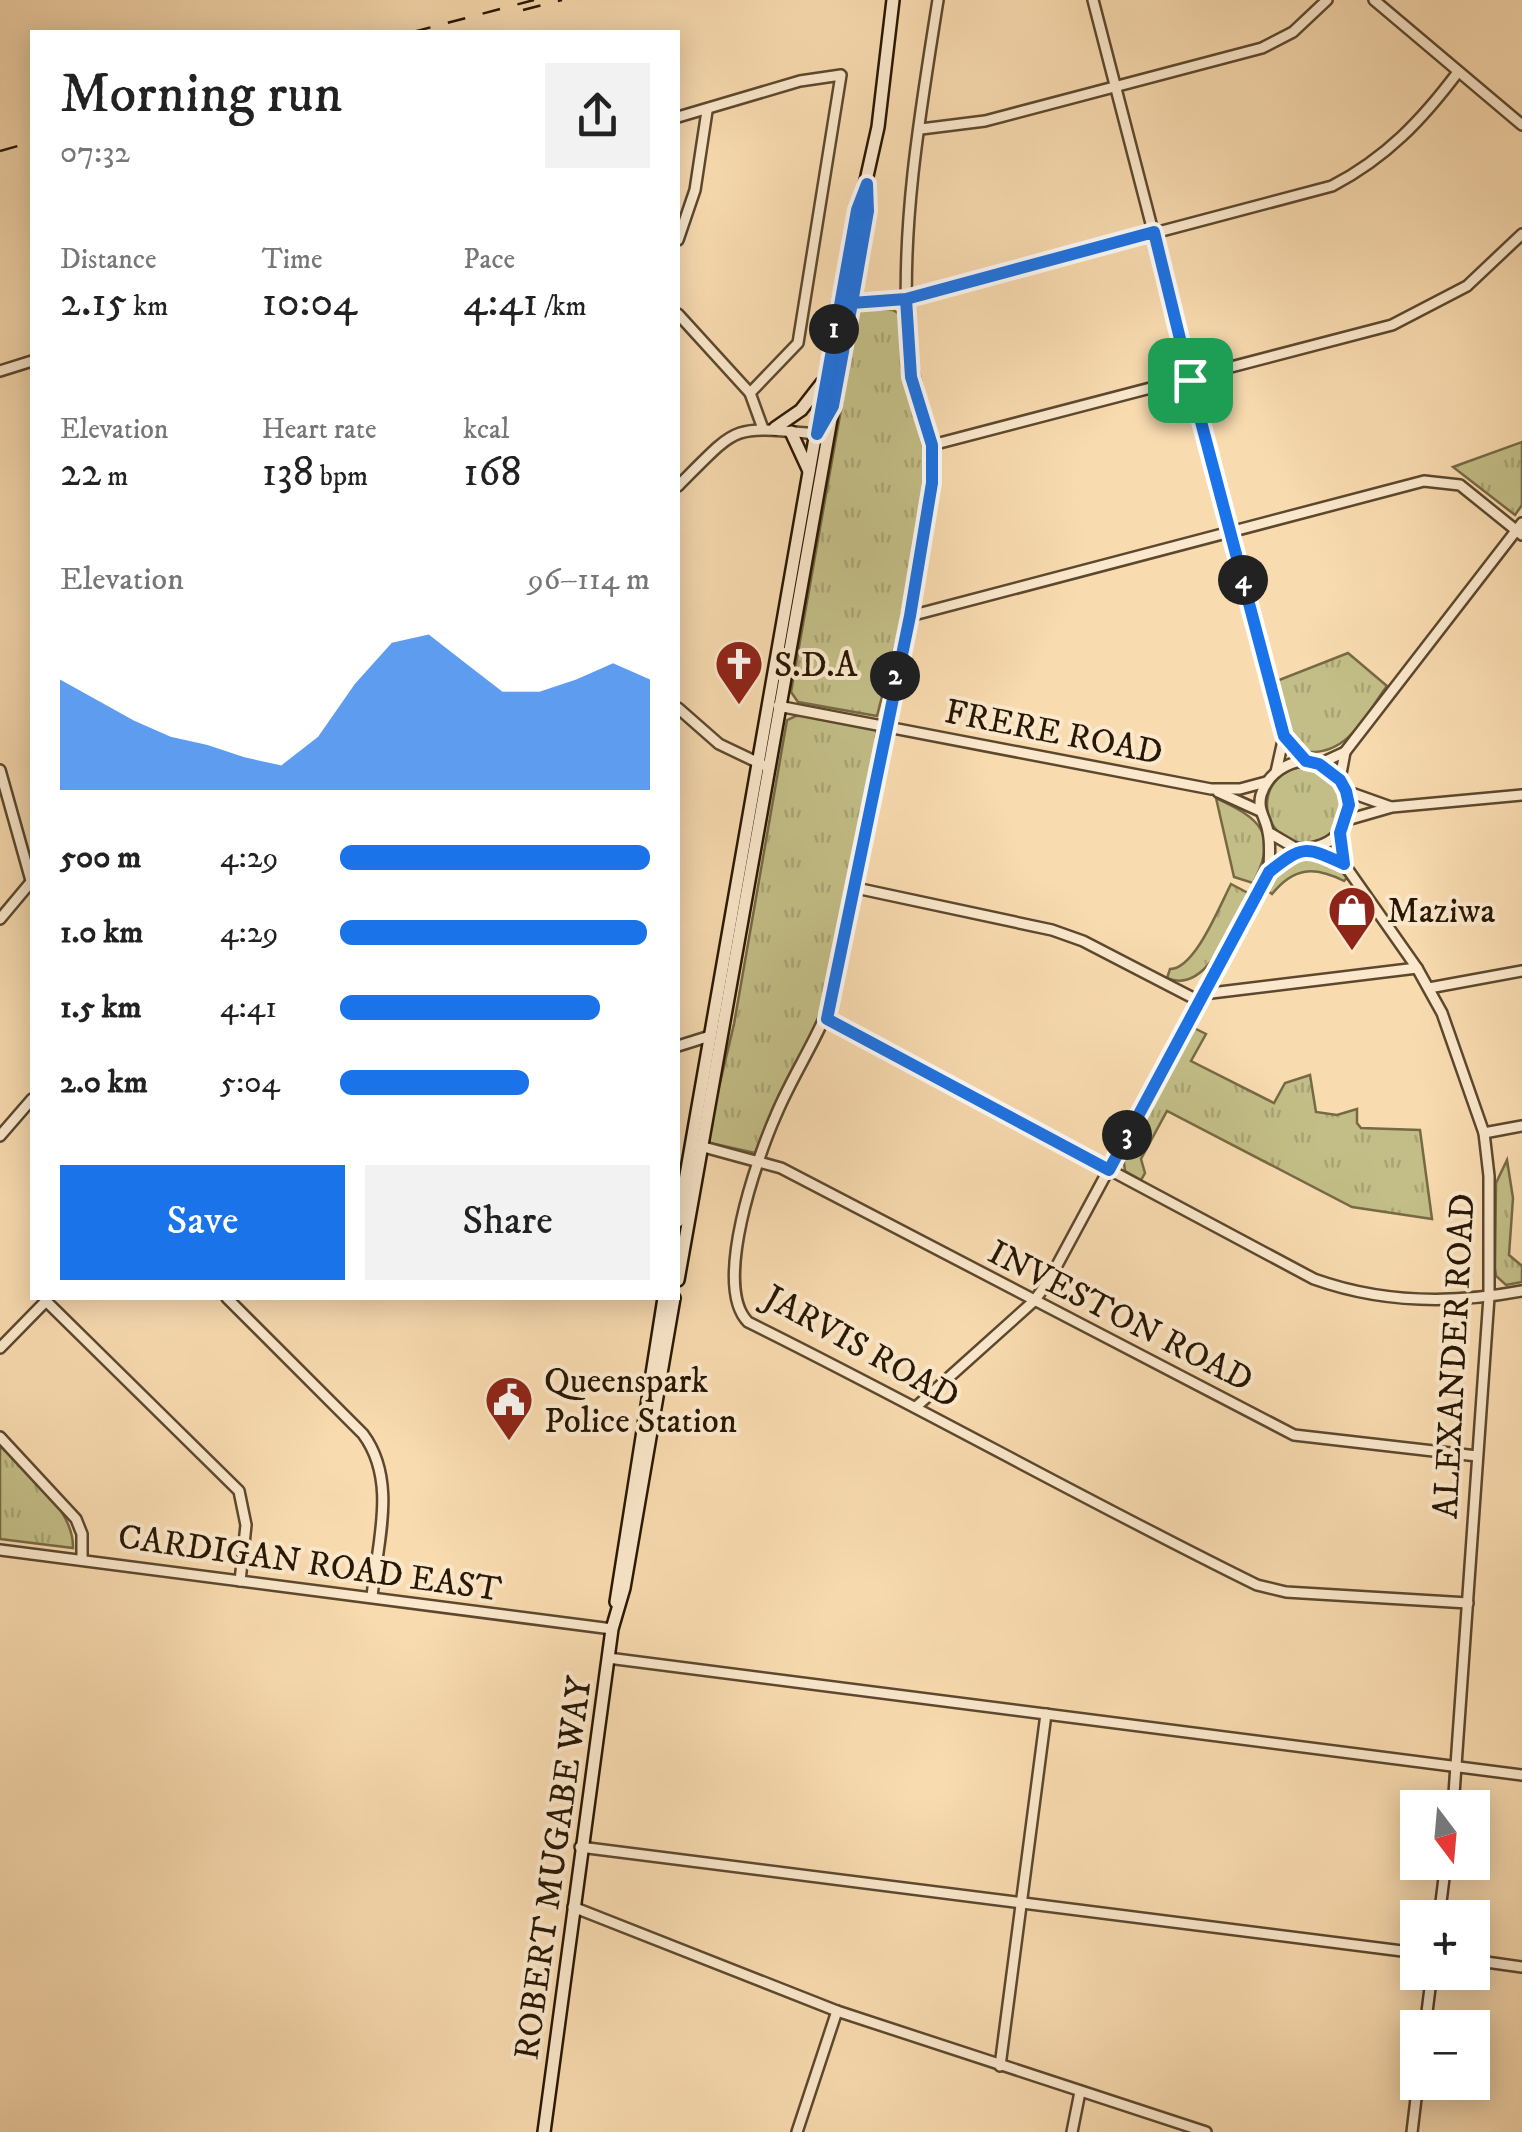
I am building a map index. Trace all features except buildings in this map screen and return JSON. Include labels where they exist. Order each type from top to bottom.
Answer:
[{"type":"main road","points":[[816,475],[817,434],[826,378],[887,72],[893,0]]},
{"type":"main road","points":[[680,1212],[816,475],[852,303],[868,211],[867,184]]},
{"type":"main road","points":[[769,428],[800,410],[826,378]]},
{"type":"main road","points":[[791,432],[816,475]]},
{"type":"main road","points":[[680,1263],[710,1036],[765,765]]},
{"type":"main road","name":"ROBERT MUGABE WAY","points":[[616,1611],[623,1532],[664,1300]]},
{"type":"main road","name":"ROBERT MUGABE WAY","points":[[544,2132],[612,1629],[624,1588],[674,1300]]},
{"type":"street","name":"JARVIS ROAD","points":[[938,0],[910,197],[906,299],[911,377],[932,445],[932,483],[910,616],[884,727],[856,888],[827,1019],[778,1110],[758,1160],[733,1284],[740,1314],[918,1406],[1076,1496],[1258,1586],[1286,1592],[1468,1602]]},
{"type":"street","points":[[1093,0],[1284,736],[1306,761]]},
{"type":"street","points":[[921,129],[985,121],[1262,48],[1294,32],[1326,0]]},
{"type":"street","points":[[1374,0],[1522,125]]},
{"type":"street","points":[[852,303],[906,299],[1282,201],[1356,174],[1406,136],[1458,72]]},
{"type":"street","points":[[680,117],[800,81],[841,74],[801,331],[792,352],[750,394]]},
{"type":"street","points":[[680,234],[695,190],[707,111]]},
{"type":"street","points":[[932,445],[1190,380],[1409,317],[1467,286],[1522,234]]},
{"type":"street","points":[[680,316],[750,394],[769,428]]},
{"type":"street","points":[[0,372],[30,362]]},
{"type":"street","points":[[680,484],[732,435],[769,428],[817,434],[833,406]]},
{"type":"street","points":[[910,616],[1438,480],[1466,489],[1520,529],[1345,752],[1319,764]]},
{"type":"street","name":"FRERE ROAD","points":[[776,706],[1210,788],[1240,789],[1266,782]]},
{"type":"street","points":[[680,710],[719,744],[765,765]]},
{"type":"street","points":[[1276,772],[1284,736]]},
{"type":"street","points":[[1340,780],[1345,752]]},
{"type":"street","points":[[918,1406],[1034,1301],[1063,1260],[1269,872],[1298,850],[1312,849],[1340,833],[1346,820],[1346,791],[1340,780],[1319,764],[1306,761],[1276,772],[1266,782],[1260,811],[1268,832],[1269,872]]},
{"type":"street","points":[[0,770],[30,876]]},
{"type":"street","name":"FRERE ROAD","points":[[1210,788],[1260,811]]},
{"type":"street","points":[[1346,791],[1392,807]]},
{"type":"street","points":[[1346,820],[1392,807],[1522,795]]},
{"type":"street","points":[[1268,832],[1298,850]]},
{"type":"street","name":"ALEXANDER ROAD","points":[[1340,833],[1344,864],[1417,968],[1464,1068],[1484,1133],[1490,1176],[1489,1297],[1455,1790]]},
{"type":"street","name":"ALEXANDER ROAD","points":[[1312,849],[1344,864]]},
{"type":"street","points":[[0,918],[30,885]]},
{"type":"street","points":[[856,888],[1068,936],[1201,998],[1417,968]]},
{"type":"street","points":[[1428,988],[1522,971]]},
{"type":"street","points":[[827,1019],[1337,1287],[1378,1297],[1489,1297],[1522,1291]]},
{"type":"street","points":[[680,1045],[710,1036]]},
{"type":"street","points":[[0,1136],[30,1105]]},
{"type":"street","points":[[1484,1133],[1522,1126]]},
{"type":"street","name":"INVESTON ROAD","points":[[695,1145],[758,1160],[1294,1436],[1477,1456]]},
{"type":"street","points":[[0,1348],[46,1300]]},
{"type":"street","points":[[48,1300],[238,1491],[246,1525],[240,1581]]},
{"type":"street","points":[[229,1300],[364,1434],[379,1460],[384,1490],[372,1597]]},
{"type":"street","points":[[0,1438],[76,1519],[82,1534],[82,1560]]},
{"type":"street","name":"CARDIGAN ROAD EAST","points":[[0,1550],[612,1629]]},
{"type":"street","points":[[608,1658],[1522,1775]]},
{"type":"street","points":[[1000,2066],[1046,1714]]},
{"type":"street","points":[[580,1847],[1400,1951]]},
{"type":"street","points":[[573,1907],[837,2011],[1206,2132]]},
{"type":"street","points":[[1490,1963],[1522,1967]]},
{"type":"street","points":[[797,2132],[837,2011]]},
{"type":"street","points":[[1072,2132],[1080,2092]]},
{"type":"street","points":[[1412,2132],[1416,2100]]},
{"type":"green space","points":[[859,308],[893,310],[901,315],[901,365],[928,465],[903,614],[877,716],[798,702],[791,692]]},
{"type":"green space","points":[[1522,442],[1522,505],[1515,515],[1453,467]]},
{"type":"green space","points":[[1348,653],[1387,686],[1346,739],[1323,751],[1309,752],[1287,731],[1274,682]]},
{"type":"green space","points":[[798,715],[876,730],[878,738],[823,1018],[773,1108],[755,1153],[706,1142],[734,1024],[787,720]]},
{"type":"green space","points":[[1305,767],[1332,778],[1343,805],[1332,832],[1305,843],[1278,832],[1267,805],[1278,778]]},
{"type":"green space","points":[[1216,798],[1244,813],[1261,829],[1265,851],[1253,883],[1234,877]]},
{"type":"green space","points":[[1299,854],[1326,860],[1347,878],[1344,881],[1323,873],[1305,872],[1288,878],[1272,894],[1265,889],[1273,874]]},
{"type":"green space","points":[[1231,884],[1248,893],[1218,952],[1195,976],[1182,981],[1167,978],[1170,969],[1189,959],[1197,948]]},
{"type":"green space","points":[[1190,1026],[1206,1034],[1191,1061],[1274,1103],[1285,1083],[1310,1075],[1316,1112],[1337,1115],[1357,1109],[1361,1128],[1420,1130],[1432,1219],[1352,1207],[1167,1111],[1141,1159],[1145,1173],[1141,1180],[1125,1171],[1123,1154]]},
{"type":"green space","points":[[1507,1160],[1513,1198],[1509,1255],[1522,1266],[1522,1282],[1506,1285],[1496,1276],[1495,1268],[1496,1183]]},
{"type":"green space","points":[[0,1446],[57,1505],[66,1519],[73,1548],[0,1539]]},
{"type":"railway","points":[[421,30],[534,0]]},
{"type":"railway","points":[[523,10],[562,0]]},
{"type":"railway","points":[[0,151],[30,143]]},
{"type":"place","name":"S.D.A","points":[[739,706]]},
{"type":"place","name":"Maziwa","points":[[1352,952]]},
{"type":"place","name":"Queenspark Police Station","points":[[509,1442]]},
{"type":"route","points":[[1190,380],[1154,232],[906,299],[852,303],[833,406],[817,434],[857,210],[867,184],[868,211],[852,303],[881,302],[906,299],[911,377],[934,463],[910,616],[895,673],[856,888],[827,1019],[1109,1170],[1269,872],[1298,850],[1312,849],[1344,864],[1340,833],[1349,805],[1346,791],[1340,780],[1319,764],[1306,761],[1284,736],[1190,380]]}]
